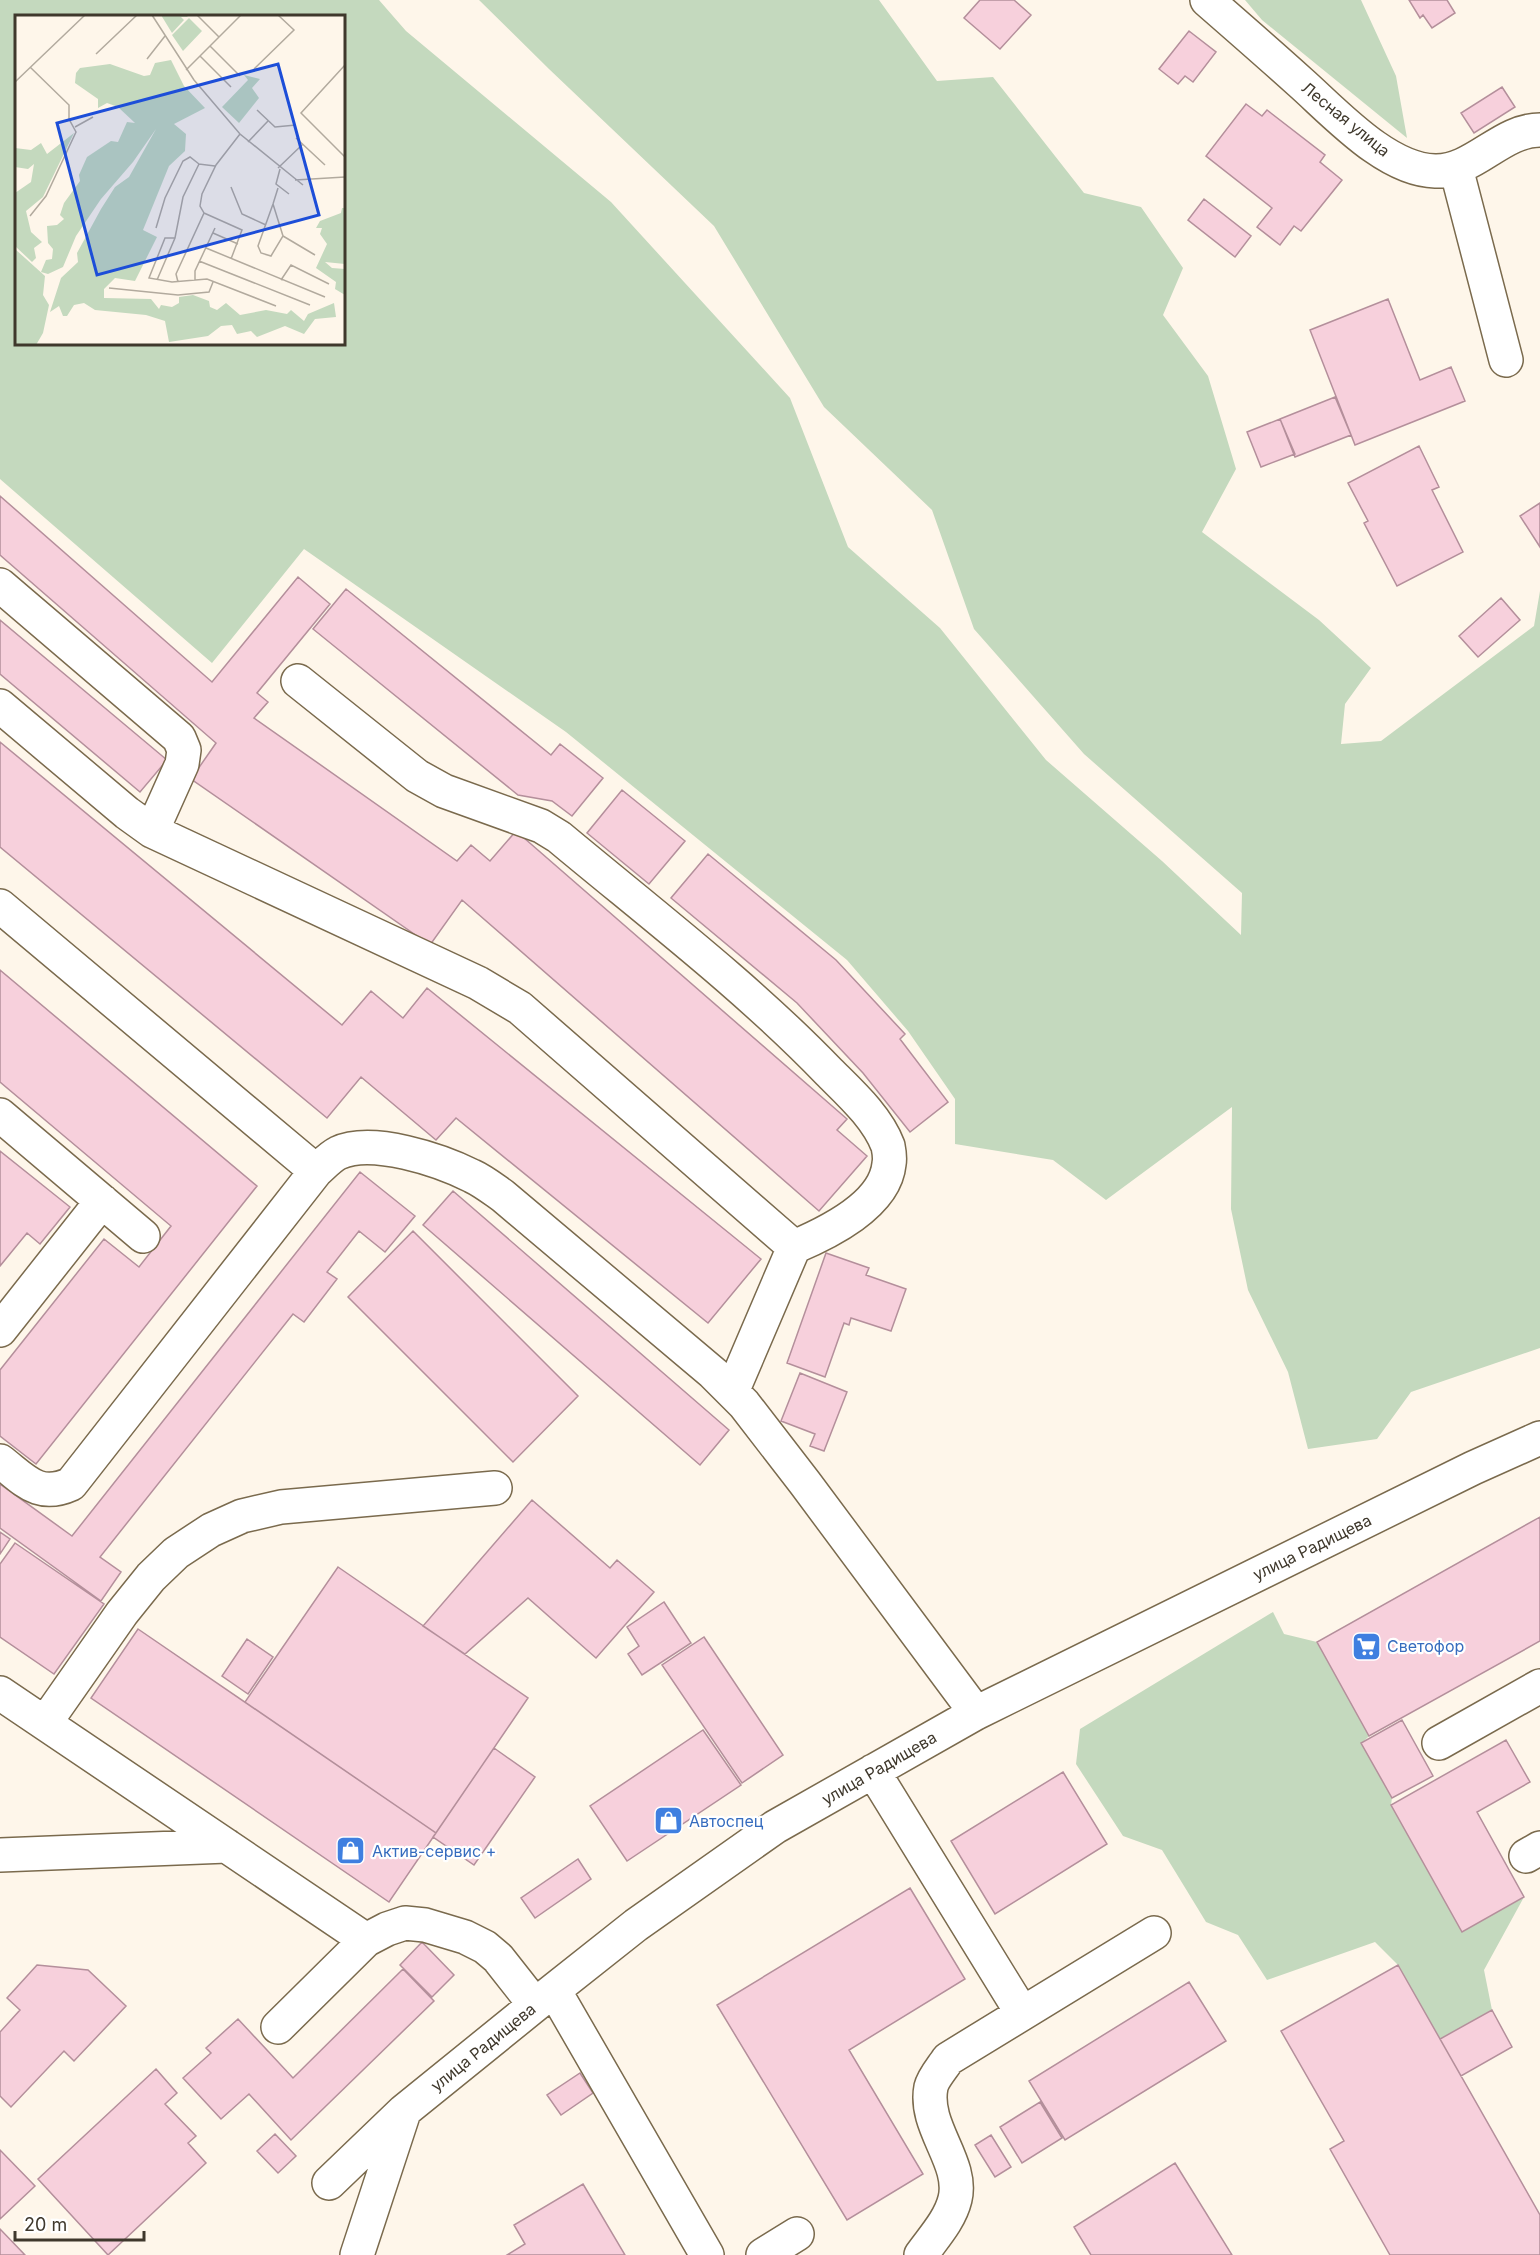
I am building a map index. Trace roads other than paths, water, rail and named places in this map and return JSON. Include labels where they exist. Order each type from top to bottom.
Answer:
[{"type":"street","name":"Лесная улица","points":[[1207,0],[1372,145],[1410,166],[1435,171],[1456,168],[1515,134],[1540,129]]},
{"type":"street","points":[[1456,168],[1506,360]]},
{"type":"street","points":[[0,585],[179,738],[184,750],[182,764],[152,831]]},
{"type":"street","points":[[298,681],[417,776],[444,791],[541,826],[559,837],[773,1017],[858,1101],[874,1122],[888,1147],[890,1163],[885,1179],[873,1196],[842,1224],[794,1247],[732,1392]]},
{"type":"street","points":[[0,706],[127,813],[152,831],[478,983],[520,1008],[794,1247]]},
{"type":"street","points":[[0,906],[316,1171]]},
{"type":"street","points":[[0,1115],[143,1236]]},
{"type":"street","points":[[0,1461],[30,1483],[44,1490],[56,1491],[71,1484],[316,1171],[337,1153],[365,1147],[394,1151],[448,1164],[475,1177],[503,1196],[713,1373],[744,1404],[805,1482],[976,1713]]},
{"type":"street","points":[[0,1330],[102,1202]]},
{"type":"street","name":"улица Радищева","points":[[329,2183],[404,2111],[544,1997],[636,1925],[775,1827],[976,1713],[1473,1468],[1540,1438]]},
{"type":"street","points":[[45,1724],[122,1613],[151,1577],[176,1553],[211,1530],[242,1516],[281,1506],[495,1488]]},
{"type":"street","points":[[1439,1743],[1540,1686]]},
{"type":"street","points":[[0,1693],[366,1940]]},
{"type":"street","points":[[873,1772],[1022,2013]]},
{"type":"street","points":[[0,1855],[227,1846]]},
{"type":"street","points":[[278,2027],[366,1940],[387,1929],[405,1923],[425,1925],[465,1937],[484,1947],[544,1997],[707,2255]]},
{"type":"street","points":[[921,2255],[946,2220],[956,2199],[956,2176],[932,2119],[931,2086],[948,2059],[1154,1933]]},
{"type":"street","points":[[357,2255],[404,2111]]},
{"type":"street","points":[[763,2255],[797,2234]]},
{"type":"place","name":"Светофор","points":[[1366,1646]]},
{"type":"place","name":"Автоспец","points":[[668,1821]]},
{"type":"place","name":"Актив-сервис +","points":[[351,1851]]}]
